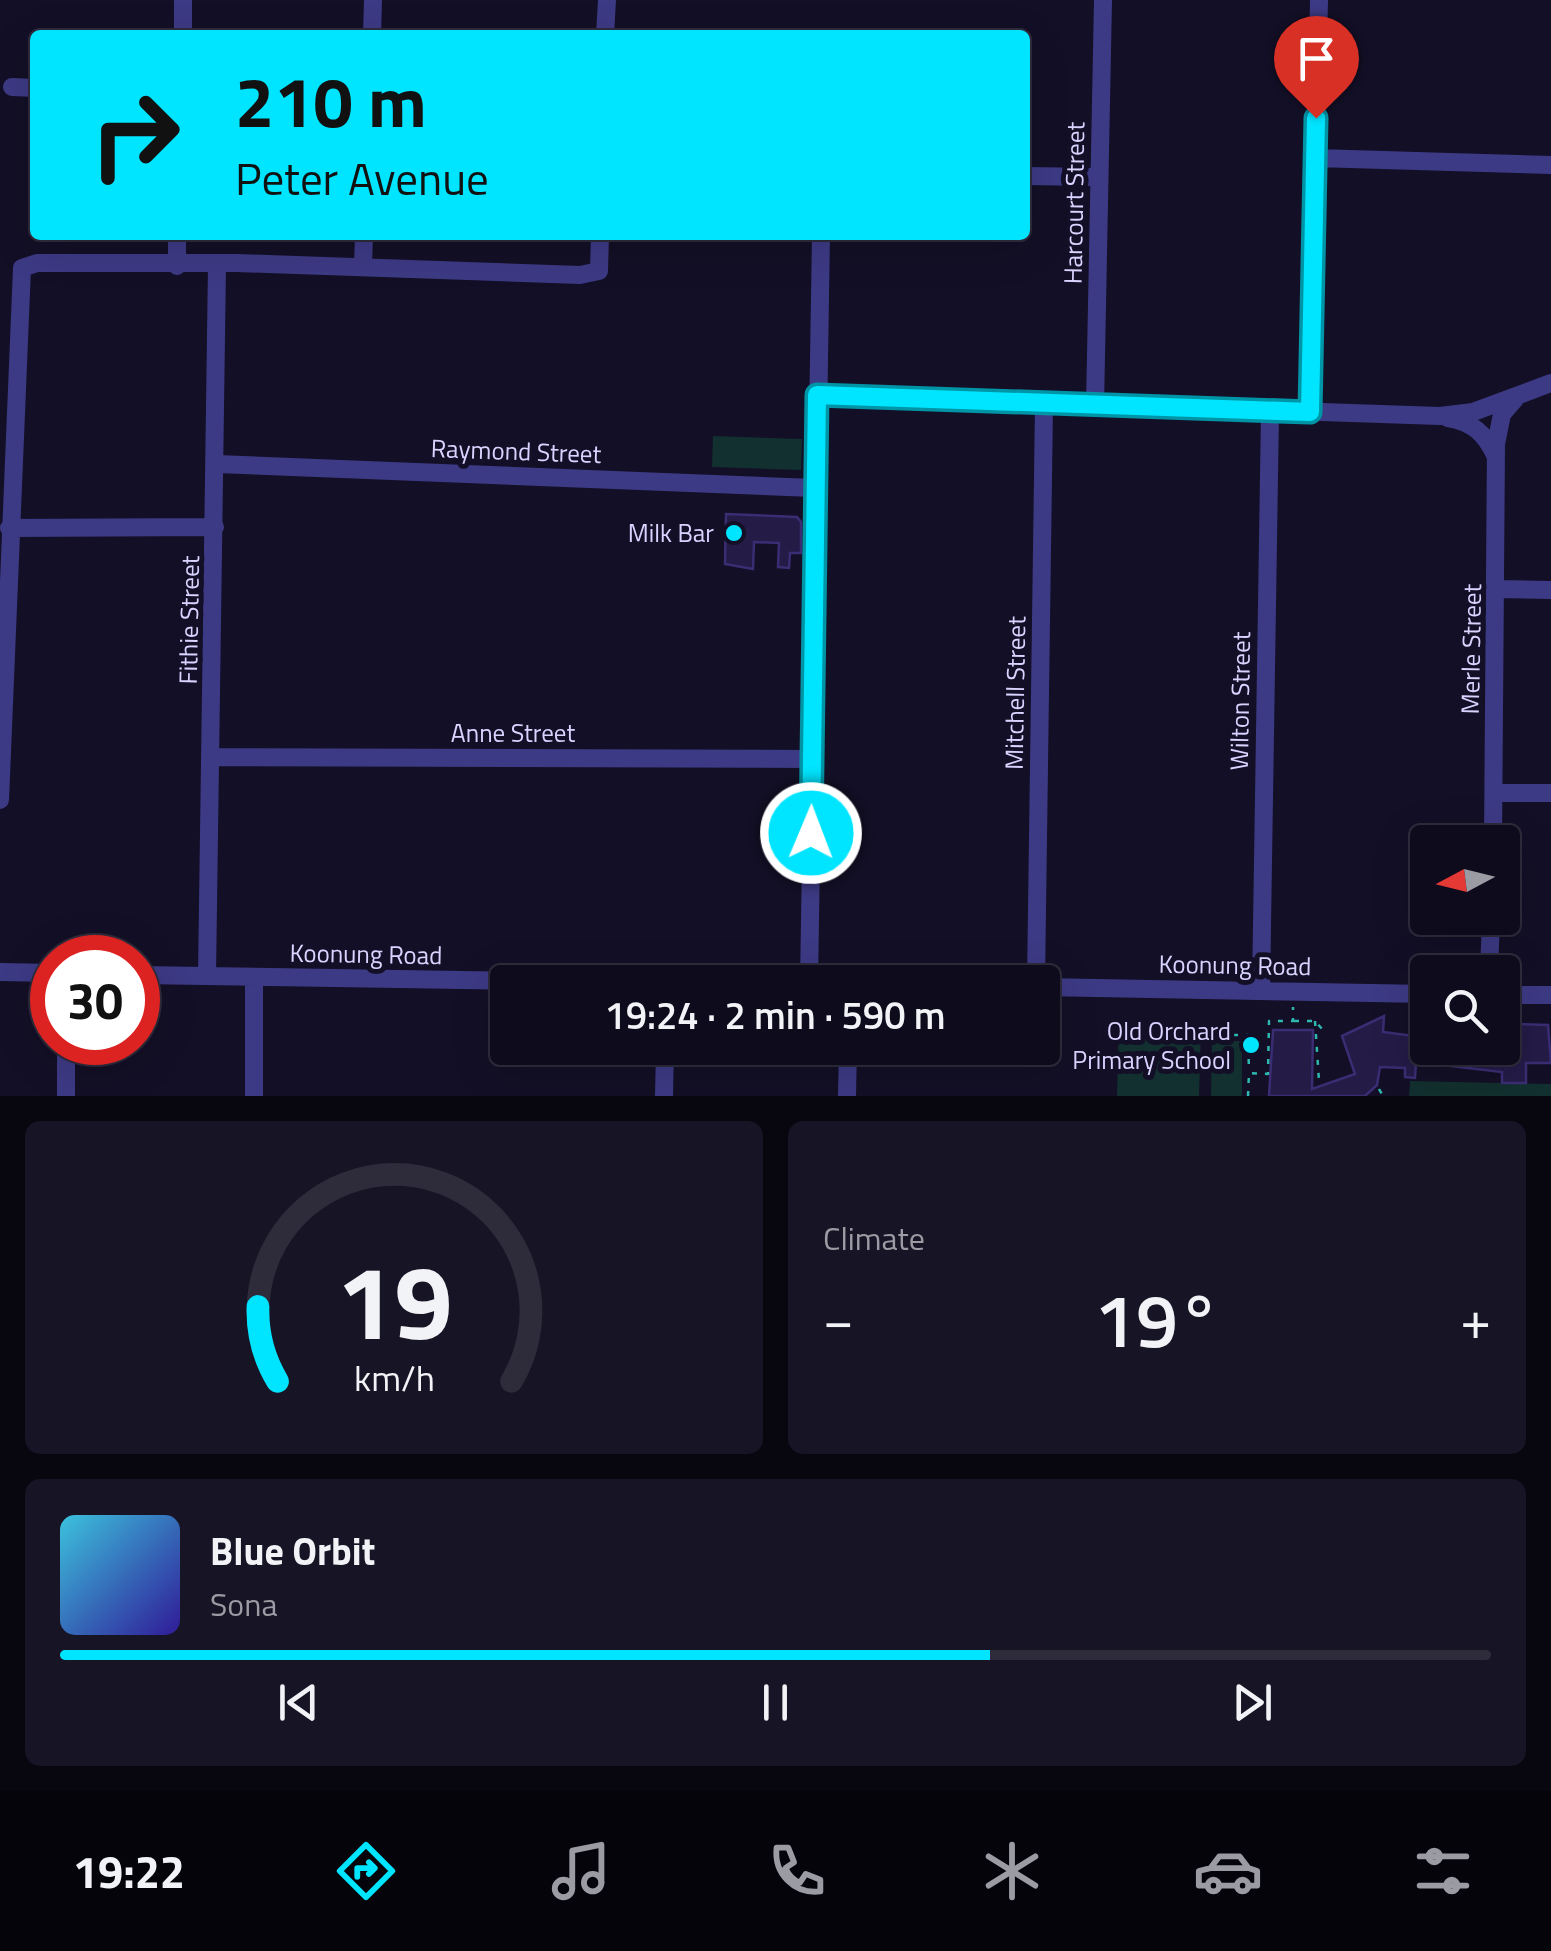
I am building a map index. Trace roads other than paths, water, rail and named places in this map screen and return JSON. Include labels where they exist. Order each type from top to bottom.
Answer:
[{"type":"street","points":[[182,30],[184,0]]},
{"type":"street","points":[[372,30],[373,0]]},
{"type":"street","points":[[605,30],[606,0]]},
{"type":"street","name":"Harcourt Street","points":[[1095,406],[1103,0]]},
{"type":"street","points":[[1310,412],[1319,0]]},
{"type":"street","points":[[12,87],[30,88]]},
{"type":"street","points":[[1316,158],[1551,165]]},
{"type":"street","points":[[1030,176],[1098,177]]},
{"type":"street","points":[[176,266],[177,240]]},
{"type":"street","points":[[363,266],[364,240]]},
{"type":"street","points":[[0,800],[4,776],[9,528],[22,268],[37,263],[363,266],[568,274],[599,271],[600,240]]},
{"type":"street","points":[[809,965],[813,488],[821,240]]},
{"type":"street","name":"Fithie Street","points":[[207,976],[217,265]]},
{"type":"street","points":[[817,395],[1440,416],[1473,412],[1551,383]]},
{"type":"street","name":"Merle Street","points":[[1493,825],[1496,456],[1502,414],[1518,396]]},
{"type":"street","name":"Mitchell Street","points":[[1036,965],[1044,405]]},
{"type":"street","name":"Wilton Street","points":[[1261,990],[1270,412]]},
{"type":"street","points":[[1440,416],[1472,425],[1486,436],[1496,456]]},
{"type":"street","name":"Raymond Street","points":[[217,464],[813,488]]},
{"type":"street","points":[[9,528],[215,527]]},
{"type":"street","points":[[1498,590],[1551,590]]},
{"type":"street","name":"Anne Street","points":[[213,757],[812,759]]},
{"type":"street","points":[[1494,792],[1551,793]]},
{"type":"street","points":[[0,972],[30,973]]},
{"type":"street","name":"Koonung Road","points":[[160,975],[490,980]]},
{"type":"street","points":[[254,977],[254,1096]]},
{"type":"street","name":"Koonung Road","points":[[1060,987],[1410,994]]},
{"type":"street","points":[[1520,995],[1551,995]]},
{"type":"street","points":[[66,1065],[66,1096]]},
{"type":"street","points":[[664,1065],[664,1096]]},
{"type":"street","points":[[848,1065],[848,1096]]},
{"type":"place","name":"Milk Bar","points":[[734,533]]},
{"type":"place","name":"Old Orchard Primary School","points":[[1251,1045]]}]
